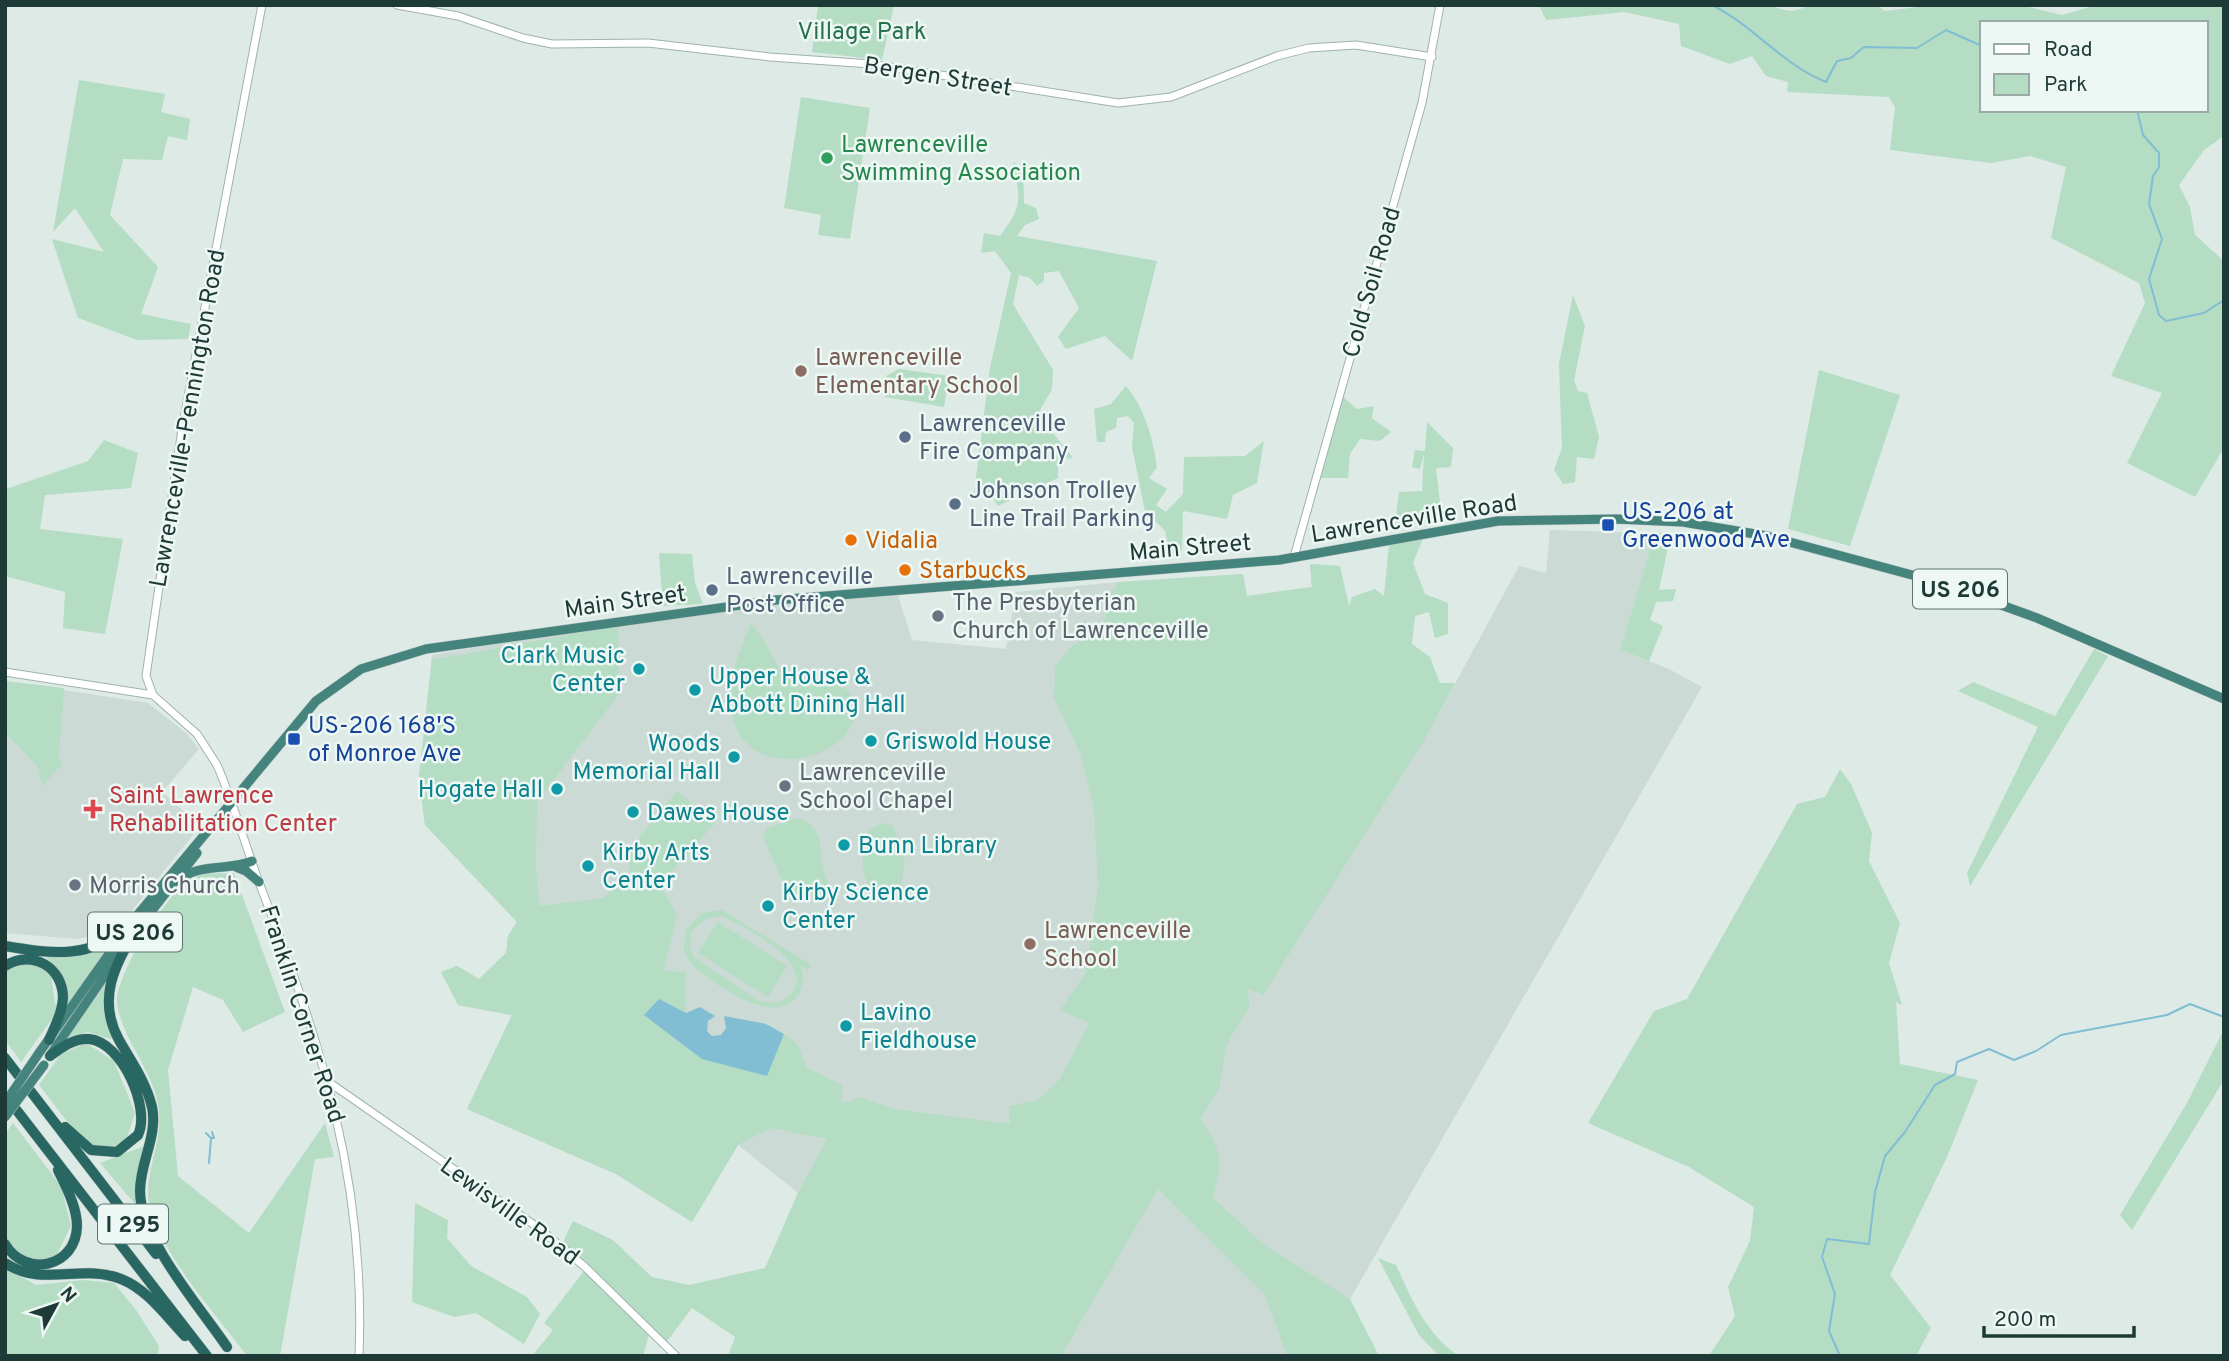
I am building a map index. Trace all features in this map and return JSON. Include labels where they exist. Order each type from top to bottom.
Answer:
[{"type":"highway","name":"Lawrenceville Road","points":[[1294,557],[1437,530],[1516,519],[1617,519],[1718,527],[1767,536],[1938,582],[2038,618],[2224,699]]},
{"type":"highway","name":"Main Street","points":[[232,803],[323,694],[353,673],[396,656],[663,614],[776,600],[1294,557]]},
{"type":"highway","name":"US 206","points":[[5,1117],[44,1065],[133,927],[176,881],[232,803]]},
{"type":"highway","name":"US 206","points":[[5,1102],[133,927],[232,803]]},
{"type":"highway","points":[[234,867],[252,861]]},
{"type":"highway","points":[[176,881],[207,866],[234,867],[246,871],[259,882]]},
{"type":"highway","points":[[5,946],[57,954],[81,952],[113,939],[133,927]]},
{"type":"highway","points":[[133,927],[114,967],[108,998],[114,1028],[141,1078],[152,1106],[151,1139],[140,1189],[143,1213],[156,1245],[231,1351]]},
{"type":"highway","points":[[5,966],[21,959],[36,960],[48,966],[58,976],[62,1002],[49,1040]]},
{"type":"highway","points":[[38,1101],[82,1144],[98,1153],[124,1149],[141,1129],[143,1117],[139,1101],[122,1064],[108,1046],[83,1039],[70,1043],[50,1056]]},
{"type":"highway","points":[[5,1048],[24,1082]]},
{"type":"highway","name":"I 295","points":[[5,1058],[231,1351]]},
{"type":"highway","name":"I 295","points":[[5,1095],[205,1356]]},
{"type":"highway","points":[[5,1102],[18,1112]]},
{"type":"highway","points":[[5,1244],[22,1262],[45,1265],[64,1257],[76,1234],[76,1217],[65,1184],[31,1128]]},
{"type":"highway","points":[[5,1263],[35,1276],[97,1274],[124,1280],[147,1296],[205,1356]]},
{"type":"street","name":"Lawrenceville-Pennington Road","points":[[153,695],[146,669],[165,531],[262,5]]},
{"type":"street","name":"Bergen Street","points":[[397,5],[458,16],[523,38],[552,44],[648,43],[774,58],[871,64],[914,73],[1118,103],[1171,97],[1277,56],[1309,48],[1356,45],[1432,57]]},
{"type":"street","name":"Cold Soil Road","points":[[1294,557],[1422,103],[1440,5]]},
{"type":"street","points":[[5,672],[153,695],[206,746],[232,803]]},
{"type":"street","name":"Franklin Corner Road","points":[[232,803],[329,1083],[352,1198],[359,1270],[359,1356]]},
{"type":"street","name":"Lewisville Road","points":[[329,1083],[540,1229],[585,1267],[676,1356]]},
{"type":"shaded area","name":"Lawrenceville School","points":[[1550,530],[1655,533],[1620,650],[1669,669],[1702,687],[1350,1299],[1337,1356],[728,1356],[798,1193],[738,1145],[692,1222],[616,1174],[467,1109],[512,1015],[458,1005],[441,972],[457,966],[479,979],[506,953],[508,936],[517,922],[425,825],[419,777],[432,655],[615,624],[733,609],[898,595],[912,640],[1006,649],[1016,592],[1243,574],[1247,596],[1312,587],[1310,564],[1340,566],[1348,608],[1425,739],[1519,566],[1546,573]]},
{"type":"shaded area","name":"Saint Lawrence Rehabilitation Center","points":[[5,681],[148,703],[186,733],[199,749],[162,792],[200,826],[126,918],[107,932],[78,939],[5,933]]},
{"type":"green space","name":"Village Park","points":[[818,5],[894,5],[882,60],[812,52]]},
{"type":"green space","points":[[1539,5],[1771,5],[1790,11],[1809,5],[1877,5],[1885,11],[1934,5],[2020,5],[2062,15],[2097,5],[2224,5],[2224,136],[2204,150],[2179,185],[2190,207],[2195,235],[2224,261],[2224,448],[2195,497],[2127,463],[2162,393],[2111,376],[2145,303],[2139,283],[2051,238],[2066,167],[2030,156],[1991,163],[1890,150],[1895,107],[1889,97],[1787,92],[1788,82],[1766,76],[1752,56],[1730,64],[1681,46],[1679,24],[1625,12],[1546,20]]},
{"type":"green space","points":[[79,80],[165,94],[161,112],[190,119],[187,140],[168,136],[162,160],[123,159],[110,215],[158,267],[141,314],[191,324],[188,339],[137,340],[78,318],[52,239],[104,252],[75,208],[53,232]]},
{"type":"green space","name":"Lawrenceville Swimming Association","points":[[801,97],[870,108],[850,239],[818,235],[821,215],[784,208]]},
{"type":"green space","points":[[1013,162],[1023,169],[1024,203],[1036,208],[1039,219],[1025,225],[1017,236],[1157,261],[1132,361],[1105,336],[1066,349],[1058,337],[1079,308],[1059,271],[1044,273],[1044,281],[1037,286],[1030,278],[1019,275],[1013,304],[1053,370],[1052,389],[1038,414],[1073,458],[1058,459],[1058,478],[998,506],[990,494],[974,493],[990,368],[1011,273],[995,251],[981,253],[984,233],[1000,236],[1017,209],[1018,194]]},
{"type":"green space","points":[[1573,295],[1585,326],[1574,380],[1578,391],[1587,393],[1599,437],[1594,459],[1577,457],[1575,482],[1563,484],[1554,470],[1562,448],[1559,364]]},
{"type":"green space","points":[[899,369],[949,376],[944,407],[885,397],[886,376]]},
{"type":"green space","points":[[1819,370],[1900,395],[1850,546],[1788,529]]},
{"type":"green space","points":[[1126,386],[1143,414],[1150,435],[1157,467],[1149,478],[1167,489],[1156,505],[1166,512],[1183,494],[1184,457],[1245,456],[1264,441],[1257,483],[1233,495],[1227,519],[1183,511],[1182,550],[1170,556],[1165,531],[1145,511],[1132,447],[1134,423],[1128,416],[1117,418],[1116,428],[1106,432],[1105,442],[1097,442],[1094,409],[1111,404]]},
{"type":"green space","points":[[1342,396],[1357,409],[1374,406],[1372,418],[1391,432],[1380,441],[1360,439],[1350,454],[1348,478],[1321,478]]},
{"type":"green space","points":[[1427,422],[1453,448],[1451,467],[1436,468],[1442,520],[1395,526],[1399,492],[1422,491],[1424,453],[1420,469],[1412,467],[1415,450],[1425,451]]},
{"type":"green space","points":[[104,440],[138,453],[131,488],[45,495],[40,529],[123,539],[105,634],[63,628],[65,592],[5,576],[6,489],[88,461]]},
{"type":"green space","points":[[1655,533],[1671,533],[1659,590],[1676,589],[1673,601],[1656,602],[1650,620],[1663,626],[1649,661],[1620,650]]},
{"type":"green space","points":[[1423,538],[1413,563],[1425,594],[1448,603],[1448,634],[1435,638],[1429,612],[1415,616],[1412,644],[1430,657],[1440,683],[1455,683],[1425,739],[1263,995],[1248,989],[1249,1007],[1227,1044],[1219,1089],[1200,1119],[1217,1148],[1219,1165],[1213,1198],[1263,1244],[1350,1299],[1379,1356],[1287,1356],[1265,1295],[1158,1189],[1061,1356],[728,1356],[735,1337],[692,1308],[664,1345],[562,1244],[573,1221],[613,1240],[652,1277],[689,1285],[765,1268],[798,1193],[827,1139],[771,1128],[738,1145],[692,1222],[616,1174],[467,1109],[512,1015],[458,1005],[441,972],[457,966],[479,979],[506,953],[508,936],[517,922],[425,825],[419,777],[432,660],[618,626],[619,694],[537,802],[536,866],[539,906],[603,898],[617,885],[631,882],[662,889],[677,914],[664,971],[686,972],[686,1013],[659,1000],[766,1076],[784,1034],[798,1045],[806,1067],[842,1085],[842,1101],[849,1102],[859,1097],[894,1109],[1010,1124],[1009,1106],[1038,1100],[1060,1079],[1089,1023],[1060,1010],[1086,972],[1098,886],[1094,808],[1080,753],[1054,698],[1055,666],[1072,646],[1102,630],[1111,593],[1119,582],[1243,574],[1247,596],[1312,587],[1310,564],[1340,566],[1349,606],[1352,597],[1375,589],[1384,596],[1389,544]]},
{"type":"green space","points":[[659,553],[692,554],[695,583],[703,604],[663,606]]},
{"type":"green space","points":[[751,624],[762,637],[780,670],[809,687],[826,682],[848,690],[853,718],[840,741],[814,755],[783,759],[755,750],[735,726],[732,685]]},
{"type":"green space","points":[[2094,649],[2108,656],[1970,886],[1967,873],[2038,727],[1958,691],[1973,682],[2055,716]]},
{"type":"green space","points":[[5,681],[64,688],[59,756],[62,764],[42,786],[38,767],[5,732]]},
{"type":"green space","points":[[1840,769],[1851,784],[1872,833],[1869,861],[1900,923],[1889,963],[1902,1005],[1896,1002],[1900,1064],[1978,1080],[1947,1157],[1890,1275],[1931,1328],[1916,1356],[1709,1356],[1735,1316],[1728,1287],[1750,1241],[1754,1207],[1689,1167],[1588,1123],[1654,1011],[1687,999],[1797,804],[1825,797]]},
{"type":"green space","points":[[677,791],[715,823],[662,882],[632,880],[626,853]]},
{"type":"green space","points":[[797,818],[812,826],[819,838],[828,895],[819,902],[795,898],[783,883],[763,837],[767,828]]},
{"type":"green space","points":[[882,823],[893,826],[905,861],[901,886],[886,895],[876,892],[870,886],[863,860],[868,831]]},
{"type":"green space","points":[[234,873],[285,1012],[243,1032],[223,1000],[193,987],[168,1070],[178,1176],[249,1233],[325,1123],[334,1157],[315,1159],[280,1356],[247,1356],[182,1271],[160,1234],[152,1215],[148,1189],[158,1138],[157,1097],[125,1031],[117,1003],[119,990],[134,954],[159,913],[173,896],[197,876]]},
{"type":"green space","points":[[722,910],[811,965],[808,970],[800,965],[803,981],[797,997],[786,1005],[757,1005],[725,990],[698,970],[684,951],[686,930],[702,913]],"holes":[[[721,916],[760,937],[787,959],[795,971],[797,983],[787,998],[767,1003],[759,1001],[694,957],[690,949],[691,932],[705,919]]]},
{"type":"green space","points":[[718,922],[787,966],[768,997],[698,953]]},
{"type":"green space","points":[[107,947],[67,1006],[62,978],[55,966],[43,955],[80,955]]},
{"type":"green space","points":[[32,962],[51,975],[55,1004],[59,1009],[21,1062],[5,1040],[5,974],[13,964]]},
{"type":"green space","points":[[106,981],[103,1006],[112,1031],[111,1039],[88,1032],[67,1037]]},
{"type":"green space","points":[[2224,1029],[2224,1080],[2132,1230],[2120,1215],[2187,1103]]},
{"type":"green space","points":[[86,1043],[114,1061],[135,1113],[125,1144],[94,1149],[86,1146],[39,1085],[61,1054]]},
{"type":"green space","points":[[13,1123],[61,1186],[71,1226],[56,1256],[38,1261],[5,1256],[5,1134]]},
{"type":"green space","points":[[144,1146],[136,1205],[100,1163]]},
{"type":"green space","points":[[415,1203],[448,1220],[447,1238],[471,1266],[527,1297],[540,1314],[524,1344],[476,1313],[454,1317],[412,1302]]},
{"type":"green space","points":[[1378,1258],[1396,1265],[1429,1327],[1459,1356],[1439,1356],[1419,1335]]},
{"type":"green space","points":[[5,1268],[36,1285],[83,1280],[114,1283],[136,1310],[159,1346],[157,1356],[5,1356]]},
{"type":"green space","points":[[584,1271],[649,1335],[643,1356],[532,1356],[553,1330],[544,1323]]},
{"type":"water","points":[[659,999],[686,1013],[700,1007],[715,1016],[708,1021],[707,1031],[712,1036],[721,1035],[726,1028],[724,1016],[766,1024],[784,1034],[767,1076],[702,1059],[644,1015]]},
{"type":"waterway","points":[[1712,5],[1796,66],[1826,82],[1837,61],[1851,58],[1864,47],[1917,48],[1946,30],[1980,45]]},
{"type":"waterway","points":[[2137,112],[2143,135],[2159,153],[2159,167],[2153,176],[2149,204],[2162,239],[2149,279],[2159,315],[2166,321],[2204,313],[2224,300]]},
{"type":"waterway","points":[[1840,1356],[1829,1331],[1835,1294],[1822,1257],[1827,1239],[1869,1244],[1875,1192],[1885,1156],[1905,1132],[1935,1085],[1955,1074],[1957,1062],[1989,1049],[2014,1060],[2036,1051],[2061,1035],[2167,1015],[2190,1004],[2224,1017]]},
{"type":"waterway","points":[[211,1138],[214,1138],[212,1132]]},
{"type":"waterway","points":[[206,1133],[211,1138],[209,1163]]},
{"type":"place","name":"Lawrenceville Swimming Association","points":[[827,158]]},
{"type":"place","name":"Lawrenceville Elementary School","points":[[801,371]]},
{"type":"place","name":"Lawrenceville Fire Company","points":[[905,437]]},
{"type":"place","name":"Johnson Trolley Line Trail Parking","points":[[955,504]]},
{"type":"place","name":"US-206 at Greenwood Ave","points":[[1608,525]]},
{"type":"place","name":"Vidalia","points":[[851,540]]},
{"type":"place","name":"Starbucks","points":[[905,570]]},
{"type":"place","name":"Lawrenceville Post Office","points":[[712,590]]},
{"type":"place","name":"The Presbyterian Church of Lawrenceville","points":[[938,616]]},
{"type":"place","name":"Clark Music Center","points":[[639,669]]},
{"type":"place","name":"Upper House & Abbott Dining Hall","points":[[695,690]]},
{"type":"place","name":"US-206 168'S of Monroe Ave","points":[[294,739]]},
{"type":"place","name":"Griswold House","points":[[871,741]]},
{"type":"place","name":"Woods Memorial Hall","points":[[734,757]]},
{"type":"place","name":"Lawrenceville School Chapel","points":[[785,786]]},
{"type":"place","name":"Hogate Hall","points":[[557,789]]},
{"type":"place","name":"Saint Lawrence Rehabilitation Center","points":[[93,809]]},
{"type":"place","name":"Dawes House","points":[[633,812]]},
{"type":"place","name":"Bunn Library","points":[[844,845]]},
{"type":"place","name":"Kirby Arts Center","points":[[588,866]]},
{"type":"place","name":"Morris Church","points":[[75,885]]},
{"type":"place","name":"Kirby Science Center","points":[[768,906]]},
{"type":"place","name":"Lawrenceville School","points":[[1030,944]]},
{"type":"place","name":"Lavino Fieldhouse","points":[[846,1026]]}]
